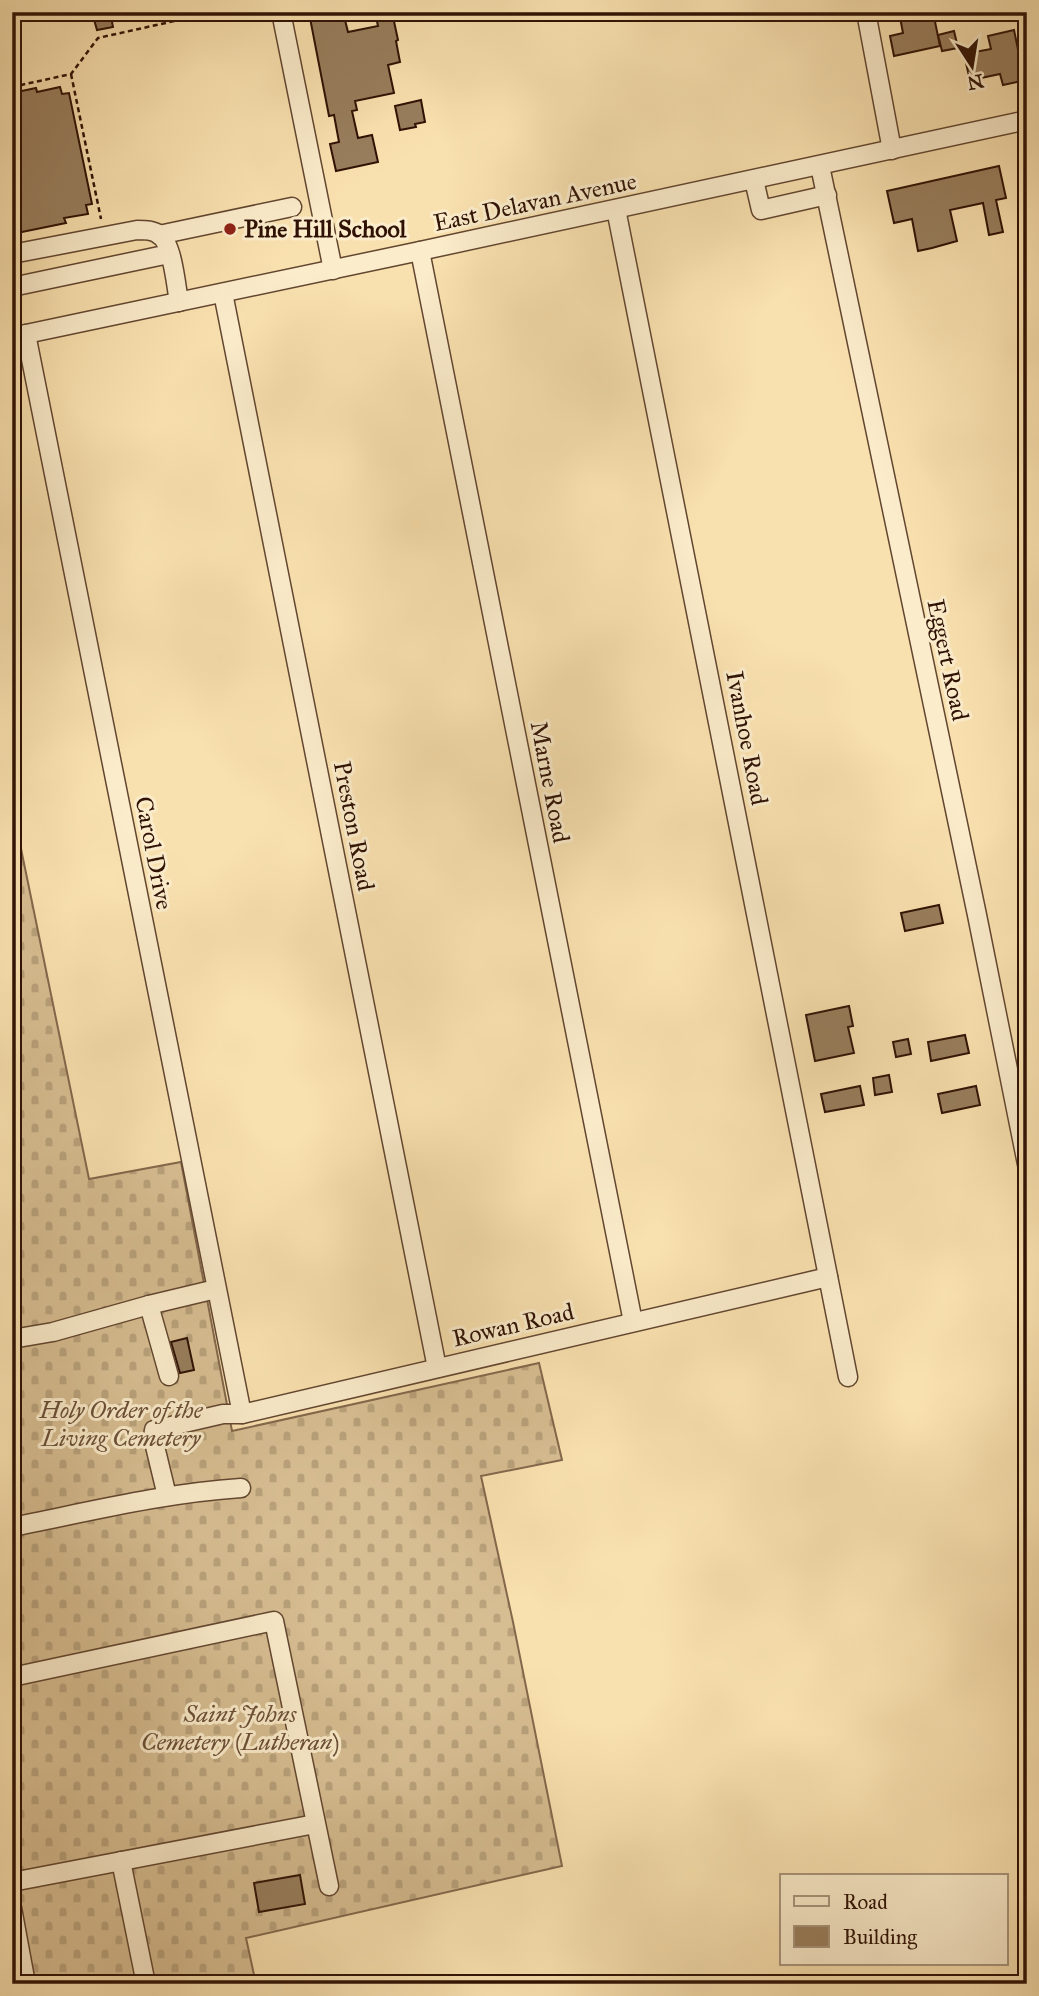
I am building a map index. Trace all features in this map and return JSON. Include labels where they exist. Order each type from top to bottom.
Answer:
[{"type":"street","points":[[281,12],[333,270]]},
{"type":"street","points":[[866,12],[892,150]]},
{"type":"street","name":"East Delavan Avenue","points":[[19,335],[1027,120]]},
{"type":"street","name":"Eggert Road","points":[[820,166],[1027,1164]]},
{"type":"street","points":[[754,180],[761,210],[827,195]]},
{"type":"street","points":[[159,235],[292,207]]},
{"type":"street","name":"Ivanhoe Road","points":[[616,209],[848,1377]]},
{"type":"street","points":[[12,254],[137,230],[152,230],[167,244],[179,302]]},
{"type":"street","name":"Marne Road","points":[[420,251],[632,1322]]},
{"type":"street","points":[[12,286],[169,254]]},
{"type":"street","name":"Preston Road","points":[[223,293],[437,1368]]},
{"type":"street","name":"Carol Drive","points":[[19,335],[242,1414]]},
{"type":"street","name":"Rowan Road","points":[[167,1496],[153,1438],[154,1430],[159,1427],[223,1414],[242,1414],[828,1277]]},
{"type":"street","points":[[12,1339],[53,1332],[216,1289]]},
{"type":"street","points":[[149,1305],[169,1376]]},
{"type":"street","points":[[12,1527],[167,1496],[241,1488]]},
{"type":"street","points":[[12,1677],[274,1621],[329,1886]]},
{"type":"street","points":[[12,1882],[316,1824]]},
{"type":"street","points":[[121,1861],[146,1984]]},
{"type":"street","points":[[12,1908],[20,1975]]},
{"type":"path","points":[[12,87],[71,74],[98,38],[215,12]]},
{"type":"path","points":[[71,74],[102,223]]},
{"type":"green space","name":"Saint Johns Cemetery (Lutheran)","points":[[12,805],[89,1179],[181,1162],[232,1431],[539,1363],[562,1460],[481,1476],[562,1866],[246,1938],[256,1984],[12,1984]]},
{"type":"building","points":[[110,12],[113,27],[97,30],[93,16]]},
{"type":"building","points":[[343,12],[348,32],[378,26],[375,12],[392,12],[400,62],[388,65],[394,93],[355,101],[357,110],[352,111],[358,138],[372,135],[378,162],[336,171],[330,144],[339,142],[334,115],[329,116],[310,18]]},
{"type":"building","points":[[899,12],[933,12],[940,46],[894,56],[890,36],[903,33]]},
{"type":"building","points":[[1014,30],[1022,69],[1018,70],[1021,81],[1003,85],[1000,74],[981,78],[980,74],[969,76],[964,54],[991,49],[988,36]]},
{"type":"building","points":[[954,31],[958,48],[942,51],[938,35]]},
{"type":"building","points":[[60,87],[62,94],[69,93],[92,204],[86,205],[88,214],[64,218],[66,223],[12,234],[12,93],[36,88],[37,92]]},
{"type":"building","points":[[421,100],[425,122],[400,130],[395,106]]},
{"type":"building","points":[[999,166],[1006,198],[996,200],[1003,232],[989,235],[983,203],[950,210],[957,241],[932,248],[918,251],[912,219],[894,223],[887,191]]},
{"type":"building","points":[[939,905],[943,923],[905,931],[901,913]]},
{"type":"building","points":[[849,1006],[853,1026],[848,1027],[854,1053],[815,1061],[806,1015]]},
{"type":"building","points":[[965,1035],[969,1053],[931,1061],[928,1042]]},
{"type":"building","points":[[908,1039],[911,1054],[896,1057],[893,1042]]},
{"type":"building","points":[[889,1075],[892,1092],[875,1095],[873,1078]]},
{"type":"building","points":[[860,1086],[864,1105],[825,1112],[821,1094]]},
{"type":"building","points":[[976,1086],[980,1105],[942,1113],[938,1094]]},
{"type":"building","points":[[187,1338],[194,1370],[180,1373],[171,1342]]},
{"type":"building","points":[[300,1875],[305,1904],[259,1912],[254,1883]]},
{"type":"place","name":"Pine Hill School","points":[[230,229]]},
{"type":"park label","name":"Holy Order of the Living Cemetery","points":[[121,1424]]}]
